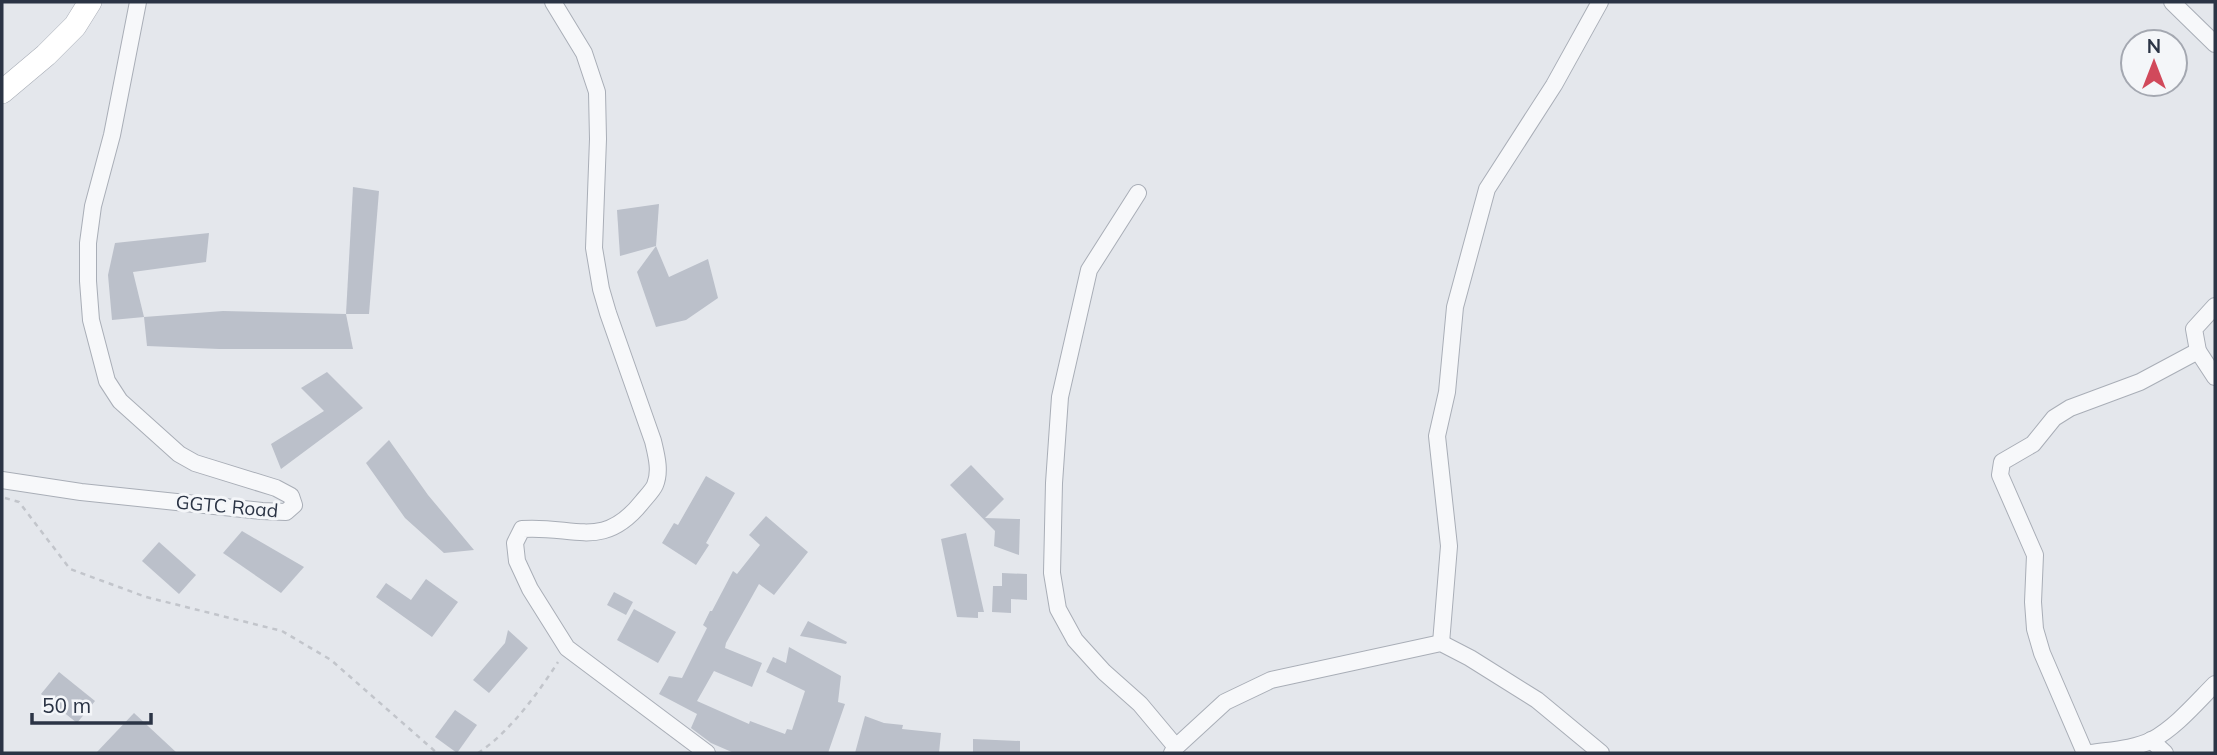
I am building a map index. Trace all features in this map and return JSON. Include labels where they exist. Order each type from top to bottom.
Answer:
[{"type":"street","points":[[4,85],[46,55],[75,26],[90,2]]},
{"type":"street","name":"GGTC Road","points":[[2,480],[81,492],[262,511],[286,512],[294,505],[291,496],[276,488],[195,463],[179,454],[120,401],[107,381],[91,320],[88,243],[93,206],[112,135],[138,2]]},
{"type":"street","points":[[553,2],[584,53],[597,92],[594,248],[608,313],[653,441],[657,462],[655,484],[631,516],[608,531],[592,533],[522,529],[515,543],[517,561],[530,589],[566,648],[708,753]]},
{"type":"street","points":[[1441,642],[1449,546],[1437,436],[1447,392],[1455,307],[1487,189],[1554,85],[1600,2]]},
{"type":"street","points":[[2172,2],[2215,44]]},
{"type":"street","points":[[1138,194],[1088,270],[1060,397],[1052,573],[1058,610],[1075,640],[1104,672],[1140,704],[1174,750],[1225,702],[1271,680],[1441,642],[1537,700],[1601,753]]},
{"type":"street","points":[[2215,306],[2194,328],[2198,351],[2215,377]]},
{"type":"street","points":[[2085,753],[2042,653],[2035,629],[2035,555],[2000,475],[2002,462],[2033,444],[2054,418],[2070,408],[2140,382],[2198,351]]},
{"type":"street","points":[[2091,753],[2151,740],[2170,728],[2215,684]]},
{"type":"street","points":[[2151,740],[2165,753]]},
{"type":"path","points":[[2,497],[19,502],[70,569],[146,597],[282,631],[331,660],[438,753]]},
{"type":"path","points":[[478,753],[489,746],[540,691],[566,648]]},
{"type":"building","points":[[353,187],[379,191],[369,314],[346,314]]},
{"type":"building","points":[[659,204],[656,246],[620,256],[617,210]]},
{"type":"building","points":[[209,233],[206,262],[133,272],[144,317],[112,320],[108,275],[115,243]]},
{"type":"building","points":[[656,246],[669,277],[708,259],[718,298],[686,320],[656,327],[637,272]]},
{"type":"building","points":[[223,311],[346,314],[353,349],[147,346],[144,317]]},
{"type":"building","points":[[327,372],[363,408],[281,469],[271,444],[324,411],[301,388]]},
{"type":"building","points":[[389,440],[428,495],[474,550],[444,553],[405,518],[366,463]]},
{"type":"building","points":[[971,465],[1004,499],[985,518],[1020,519],[1019,555],[994,546],[995,531],[950,485]]},
{"type":"building","points":[[706,476],[735,493],[696,565],[662,543],[674,523],[678,525]]},
{"type":"building","points":[[766,516],[808,552],[774,595],[759,584],[726,643],[725,648],[762,663],[752,687],[714,671],[697,701],[749,724],[750,721],[785,734],[787,729],[792,730],[805,691],[766,672],[773,657],[786,663],[789,647],[841,676],[838,702],[845,704],[828,753],[734,753],[711,743],[691,728],[697,714],[659,694],[669,676],[682,678],[707,628],[703,625],[733,571],[737,574],[760,545],[749,535]]},
{"type":"building","points":[[242,531],[304,567],[281,593],[223,553]]},
{"type":"building","points":[[966,533],[984,612],[978,612],[978,618],[957,617],[941,539]]},
{"type":"building","points":[[159,542],[196,575],[179,594],[142,561]]},
{"type":"building","points":[[1002,573],[1027,574],[1027,600],[1011,599],[1011,613],[992,612],[993,586],[1002,586]]},
{"type":"building","points":[[426,579],[458,602],[432,637],[376,597],[386,583],[411,600]]},
{"type":"building","points":[[614,592],[633,602],[626,615],[607,605]]},
{"type":"building","points":[[634,609],[676,632],[658,663],[617,640]]},
{"type":"building","points":[[808,621],[847,642],[846,644],[800,636]]},
{"type":"building","points":[[508,630],[528,648],[489,693],[473,680],[505,643]]},
{"type":"building","points":[[59,672],[95,701],[77,723],[41,694]]},
{"type":"building","points":[[455,710],[477,725],[457,753],[435,737]]},
{"type":"building","points":[[134,713],[177,753],[96,753]]},
{"type":"building","points":[[865,716],[884,723],[903,725],[902,729],[941,733],[939,753],[855,753]]},
{"type":"building","points":[[973,739],[1020,741],[1020,753],[973,753]]}]
